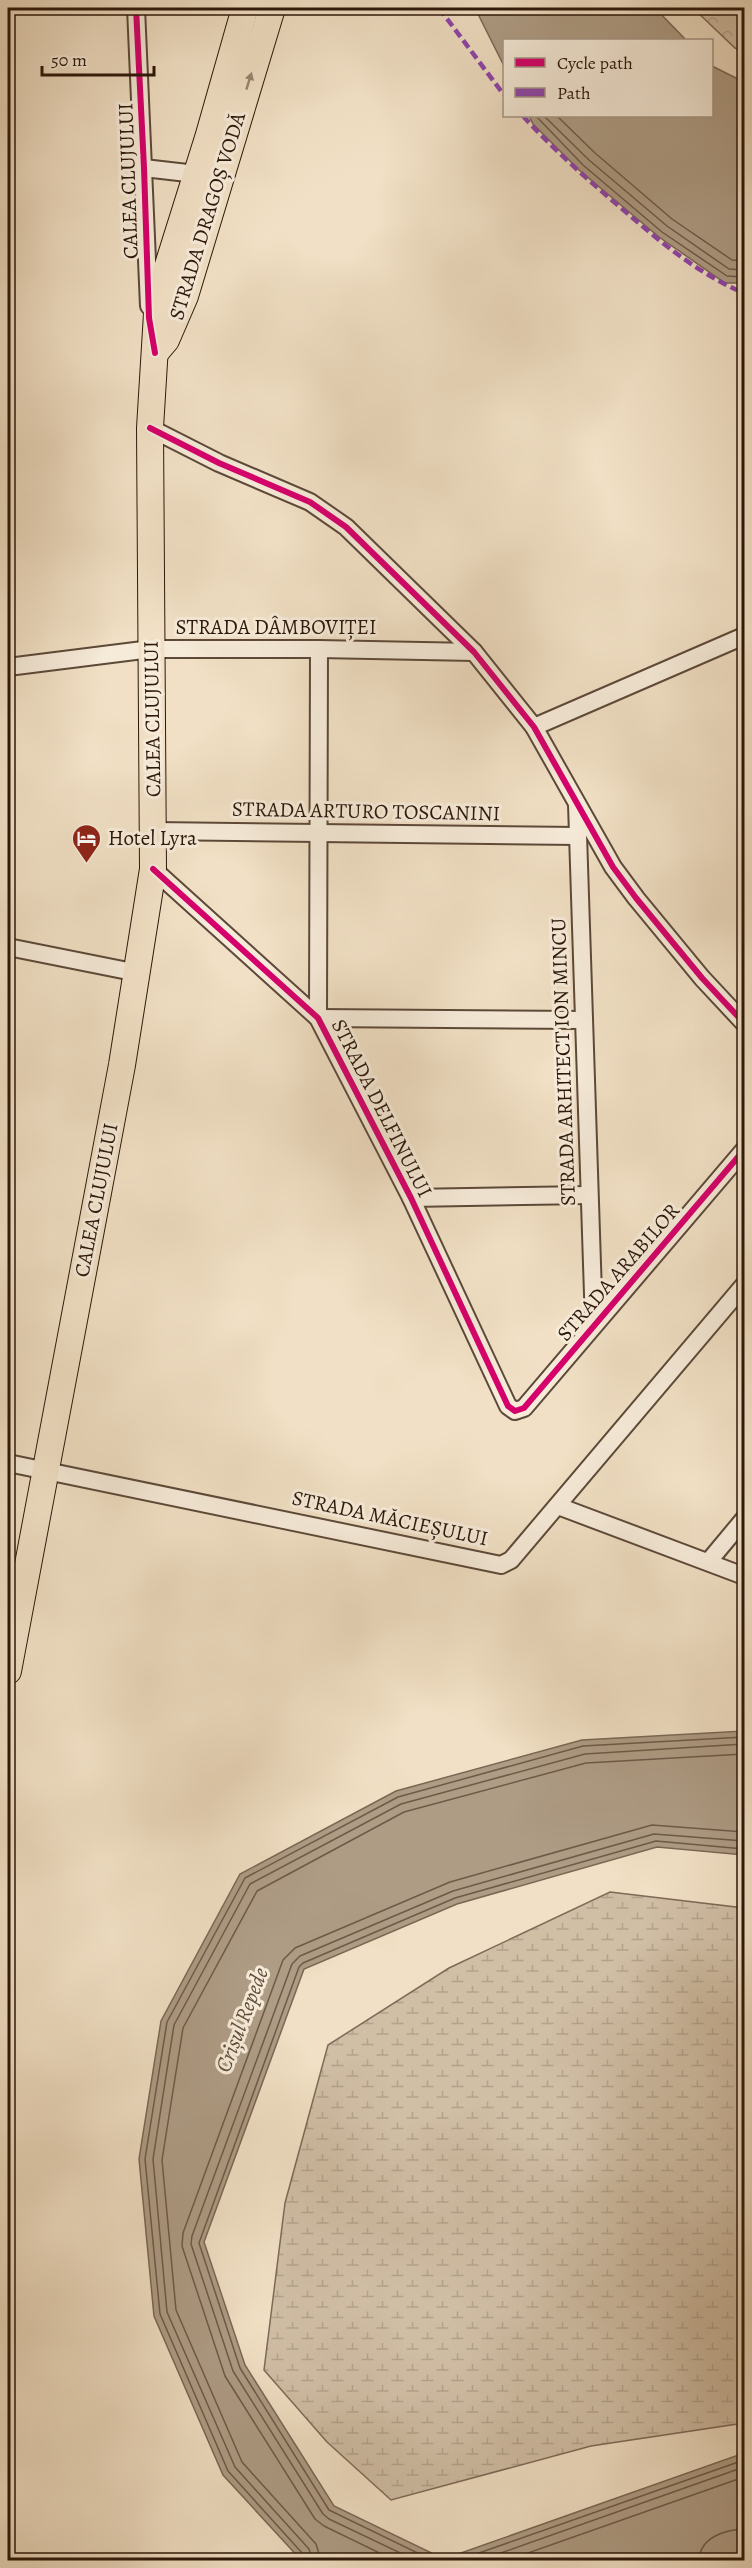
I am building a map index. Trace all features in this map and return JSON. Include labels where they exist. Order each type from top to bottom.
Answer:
[{"type":"main road","name":"STRADA DRAGOȘ VODĂ","points":[[155,353],[166,340],[185,296],[245,8]]},
{"type":"main road","name":"STRADA DRAGOȘ VODĂ","points":[[155,353],[158,297],[196,174],[218,144],[272,8]]},
{"type":"main road","points":[[185,296],[181,273],[209,191],[208,181],[196,174]]},
{"type":"main road","name":"CALEA CLUJULUI","points":[[8,1671],[138,973],[153,869],[150,428],[155,353]]},
{"type":"street","name":"CALEA CLUJULUI","points":[[136,8],[149,318],[155,353]]},
{"type":"street","points":[[144,168],[196,174]]},
{"type":"street","points":[[150,428],[219,463],[310,502],[337,521],[474,652],[534,727],[613,867],[702,978],[744,1023]]},
{"type":"street","points":[[534,727],[744,636]]},
{"type":"street","name":"STRADA DÂMBOVIȚEI","points":[[8,668],[151,649],[474,652]]},
{"type":"street","points":[[319,649],[318,1018],[584,1020]]},
{"type":"street","name":"STRADA ARHITECT ION MINCU","points":[[576,798],[594,1325]]},
{"type":"street","name":"STRADA ARTURO TOSCANINI","points":[[154,831],[578,836]]},
{"type":"street","name":"STRADA DELFINULUI","points":[[153,869],[318,1018],[411,1198],[508,1406],[515,1411]]},
{"type":"street","points":[[8,947],[138,973]]},
{"type":"street","name":"STRADA ARABILOR","points":[[515,1411],[524,1408],[744,1150]]},
{"type":"street","points":[[411,1198],[590,1195]]},
{"type":"street","name":"STRADA MĂCIEȘULUI","points":[[46,1469],[501,1565],[510,1560],[558,1506],[744,1285]]},
{"type":"street","points":[[8,1463],[46,1469]]},
{"type":"street","points":[[558,1506],[744,1576]]},
{"type":"street","points":[[709,1561],[744,1519]]},
{"type":"green space","points":[[693,8],[744,8],[744,52],[735,48]]},
{"type":"green space","points":[[610,1892],[744,1908],[744,2423],[591,2446],[391,2500],[327,2442],[264,2370],[285,2203],[328,2045],[449,1968]]},
{"type":"water","points":[[475,8],[655,8],[685,39],[503,39],[503,64]]},
{"type":"water","points":[[713,66],[744,82],[744,283],[725,283],[659,237],[579,170],[533,124],[530,117],[713,117]]},
{"type":"water","name":"Crișul Repede","points":[[744,1731],[744,1855],[657,1847],[457,1904],[304,1969],[204,2242],[245,2365],[334,2506],[444,2559],[744,2453],[744,2551],[711,2560],[301,2560],[223,2475],[154,2316],[139,2159],[161,2021],[240,1874],[396,1791],[582,1740]]},
{"type":"marked path","points":[[439,8],[503,94]]},
{"type":"marked path","points":[[524,117],[582,174],[664,244],[711,276],[744,293]]},
{"type":"cycle path","points":[[136,8],[149,318],[155,353]]},
{"type":"cycle path","points":[[150,428],[219,463],[310,502],[346,527],[474,652],[534,727],[613,867],[702,978],[744,1023]]},
{"type":"cycle path","points":[[153,869],[318,1018],[411,1198],[508,1406],[515,1411],[524,1408],[744,1150]]},
{"type":"place","name":"Hotel Lyra","points":[[87,864]]}]
